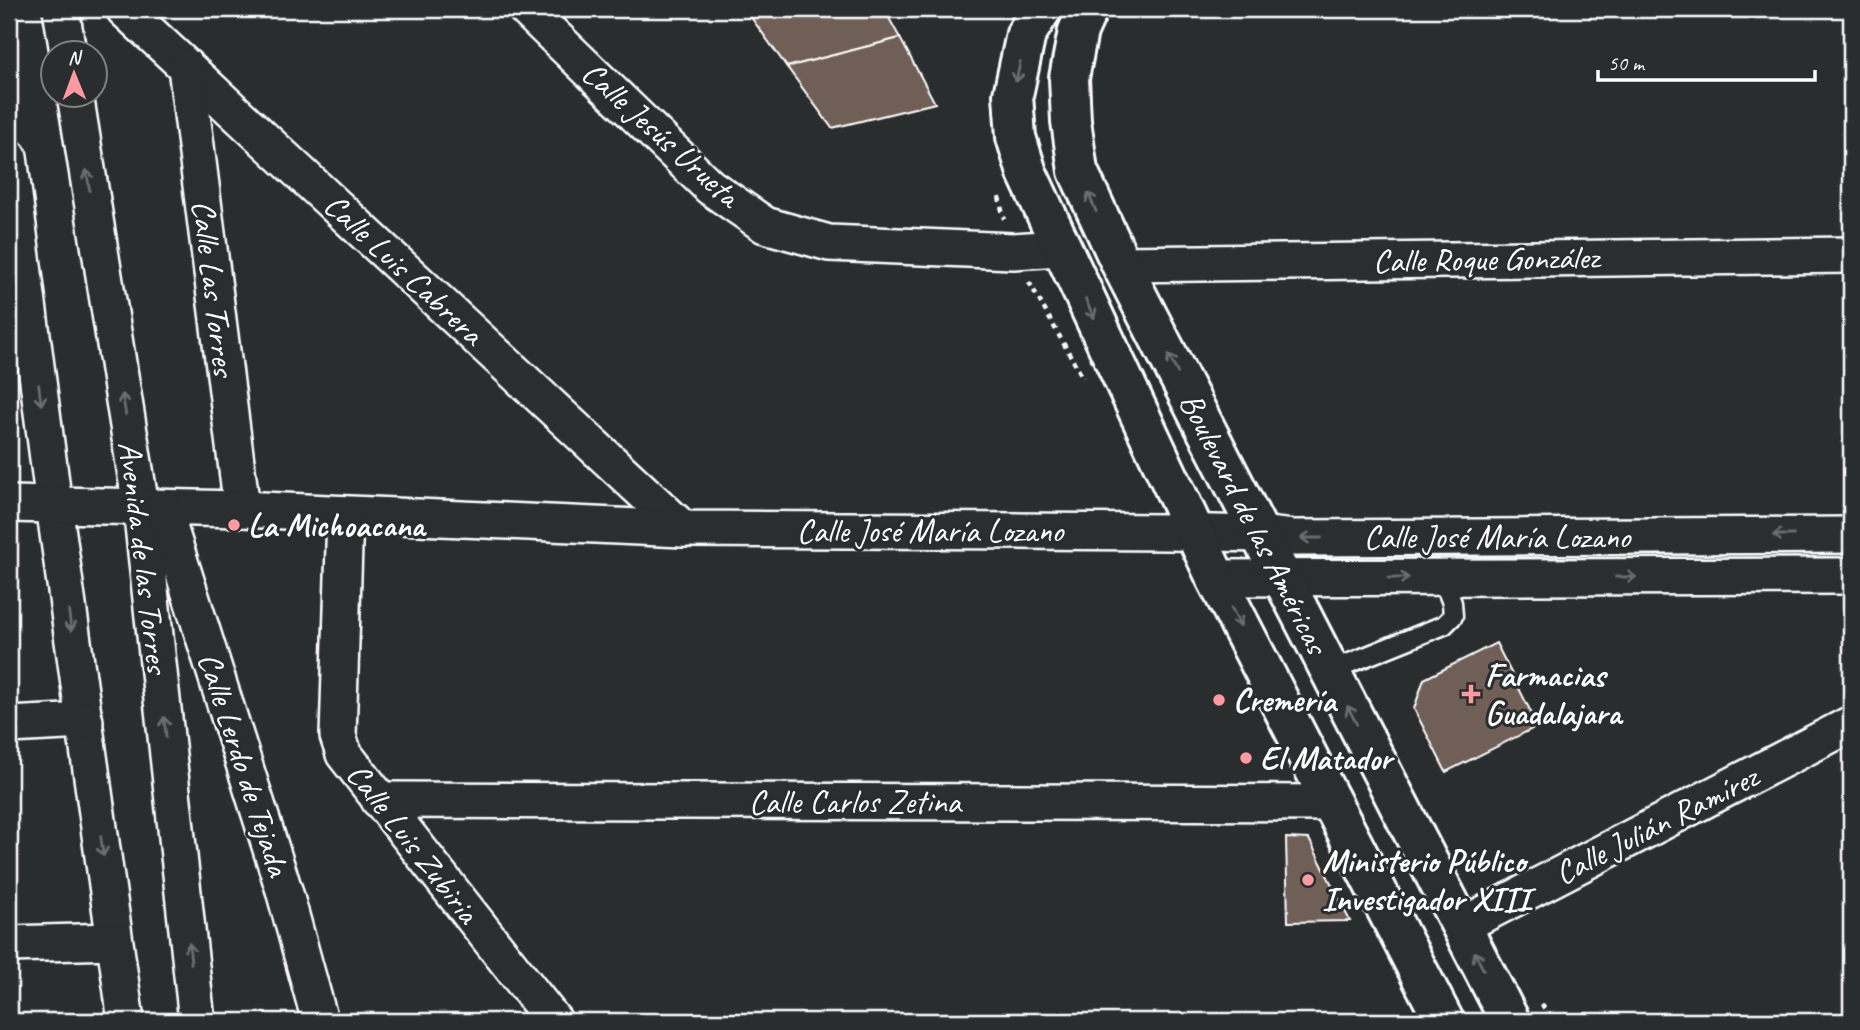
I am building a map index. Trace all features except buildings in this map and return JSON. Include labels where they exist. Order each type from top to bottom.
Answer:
[{"type":"main road","name":"Boulevard de las Américas","points":[[1042,9],[1026,34],[1013,95],[1016,137],[1027,173],[1216,578],[1444,1021]]},
{"type":"main road","name":"Boulevard de las Américas","points":[[1088,9],[1078,31],[1069,78],[1071,121],[1078,171],[1121,264],[1510,1021]]},
{"type":"street","points":[[61,9],[66,38]]},
{"type":"street","name":"Calle Luis Cabrera","points":[[124,9],[683,529]]},
{"type":"street","name":"Calle Jesús Urueta","points":[[526,9],[710,187],[765,225],[828,243],[1013,251],[1060,248]]},
{"type":"street","name":"Calle Las Torres","points":[[186,67],[242,509]]},
{"type":"street","name":"Avenida de las Torres","points":[[78,108],[152,508],[197,1021]]},
{"type":"street","points":[[9,158],[21,338],[54,505],[126,1021]]},
{"type":"street","name":"Calle Roque González","points":[[1121,264],[1851,255]]},
{"type":"street","name":"Calle José María Lozano","points":[[9,504],[242,509],[683,529],[1259,534],[1293,538],[1851,534]]},
{"type":"street","name":"Calle Lerdo de Tejada","points":[[152,508],[284,890],[320,1021]]},
{"type":"street","name":"Calle Luis Zubiria","points":[[345,514],[338,736],[344,754],[554,1021]]},
{"type":"street","name":"Calle José María Lozano","points":[[1216,578],[1851,576]]},
{"type":"street","points":[[9,724],[85,721]]},
{"type":"street","name":"Calle Julián Ramírez","points":[[1461,926],[1851,724]]},
{"type":"street","name":"Calle Carlos Zetina","points":[[379,800],[1332,803]]},
{"type":"street","points":[[9,944],[114,941]]},
{"type":"lane","points":[[1330,671],[1444,625],[1453,616],[1452,603],[1442,578]]},
{"type":"waterway","points":[[1306,559],[1851,554]]},
{"type":"place","name":"La Michoacana","points":[[234,525]]},
{"type":"place","name":"Farmacias Guadalajara","points":[[1471,694]]},
{"type":"place","name":"Cremería","points":[[1219,700]]},
{"type":"place","name":"El Matador","points":[[1246,758]]},
{"type":"place","name":"Ministerio Público Investigador XIII","points":[[1308,880]]}]
